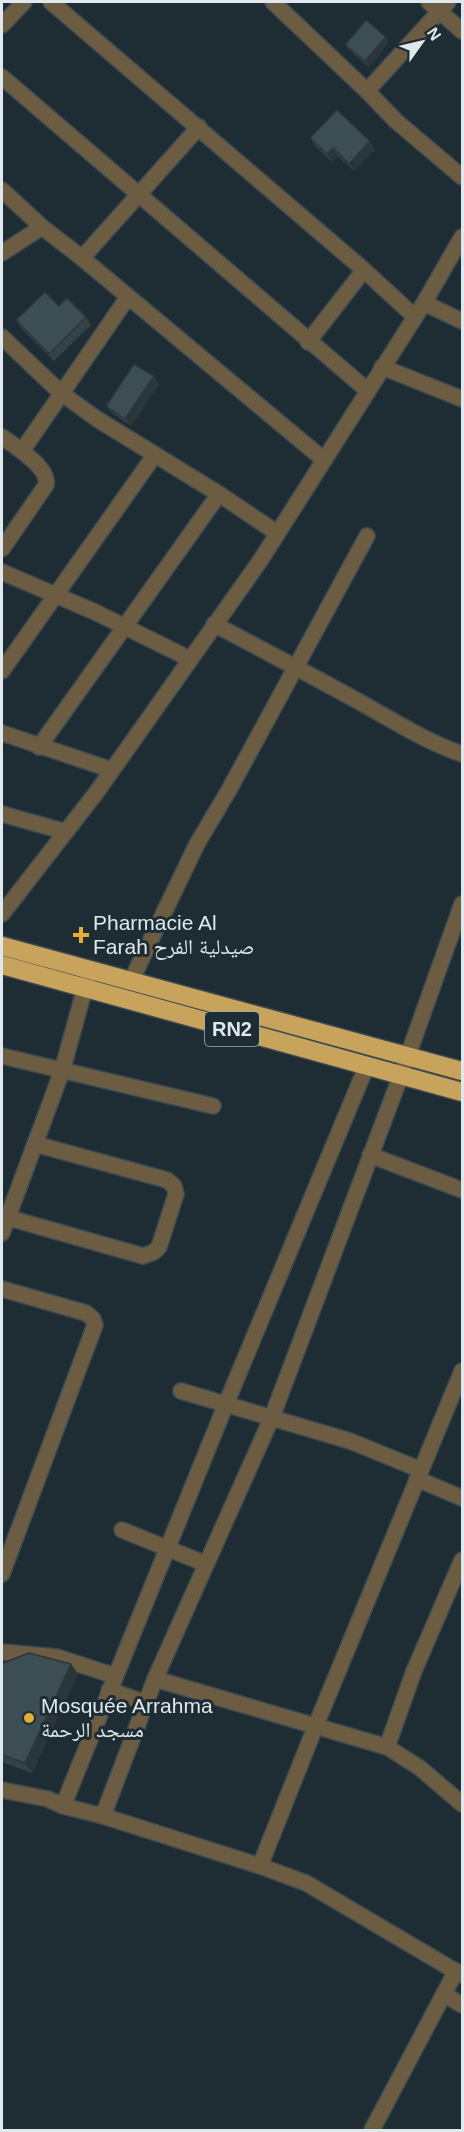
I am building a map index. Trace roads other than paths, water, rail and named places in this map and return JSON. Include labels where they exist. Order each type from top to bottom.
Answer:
[{"type":"highway","name":"RN2","points":[[2,946],[462,1071]]},
{"type":"highway","name":"RN2","points":[[2,965],[462,1092]]},
{"type":"street","points":[[2,25],[24,2]]},
{"type":"street","points":[[51,2],[364,270],[419,310],[462,321]]},
{"type":"street","points":[[273,2],[417,140],[462,177]]},
{"type":"street","points":[[368,91],[439,5],[462,31]]},
{"type":"street","points":[[2,77],[308,342],[368,391]]},
{"type":"street","points":[[82,258],[199,128]]},
{"type":"street","points":[[2,190],[42,227],[324,460]]},
{"type":"street","points":[[2,253],[42,227]]},
{"type":"street","points":[[2,914],[112,770],[260,561],[461,243]]},
{"type":"street","points":[[308,342],[364,270]]},
{"type":"street","points":[[22,451],[128,297]]},
{"type":"street","points":[[2,338],[61,393],[97,419],[219,494],[277,533]]},
{"type":"street","points":[[382,367],[462,399]]},
{"type":"street","points":[[2,437],[22,451],[45,474],[47,479],[46,485],[2,549]]},
{"type":"street","points":[[2,671],[154,456]]},
{"type":"street","points":[[39,747],[219,494]]},
{"type":"street","points":[[131,981],[197,844],[367,536]]},
{"type":"street","points":[[2,572],[190,659]]},
{"type":"street","points":[[214,624],[359,702],[386,719],[462,754]]},
{"type":"street","points":[[2,733],[112,770]]},
{"type":"street","points":[[2,814],[66,832]]},
{"type":"street","points":[[103,1816],[154,1679],[272,1417],[401,1075],[462,904]]},
{"type":"street","points":[[2,1233],[4,1217],[35,1144],[62,1071],[90,970]]},
{"type":"street","points":[[2,1056],[213,1106]]},
{"type":"street","points":[[63,1806],[367,1065]]},
{"type":"street","points":[[4,1217],[143,1256],[154,1252],[159,1247],[176,1194],[174,1186],[167,1180],[35,1144]]},
{"type":"street","points":[[370,1155],[462,1190]]},
{"type":"street","points":[[2,1289],[86,1313],[93,1319],[95,1325],[2,1574]]},
{"type":"street","points":[[260,1866],[462,1371]]},
{"type":"street","points":[[181,1391],[350,1441],[419,1474],[462,1498]]},
{"type":"street","points":[[122,1530],[206,1564]]},
{"type":"street","points":[[387,1747],[414,1671],[462,1560]]},
{"type":"street","points":[[2,1652],[57,1657],[115,1676]]},
{"type":"street","points":[[154,1679],[387,1747],[420,1768],[462,1804]]},
{"type":"street","points":[[109,1690],[146,1703]]},
{"type":"street","points":[[2,1790],[48,1799],[63,1806],[103,1816],[306,1883],[459,1973],[444,1994],[372,2130]]},
{"type":"street","points":[[444,1994],[462,2005]]},
{"type":"place","name":"Pharmacie Al Farah صيدلية الفرح","points":[[81,935]]},
{"type":"place","name":"Mosquée Arrahma مسجد الرحمة","points":[[29,1718]]}]
